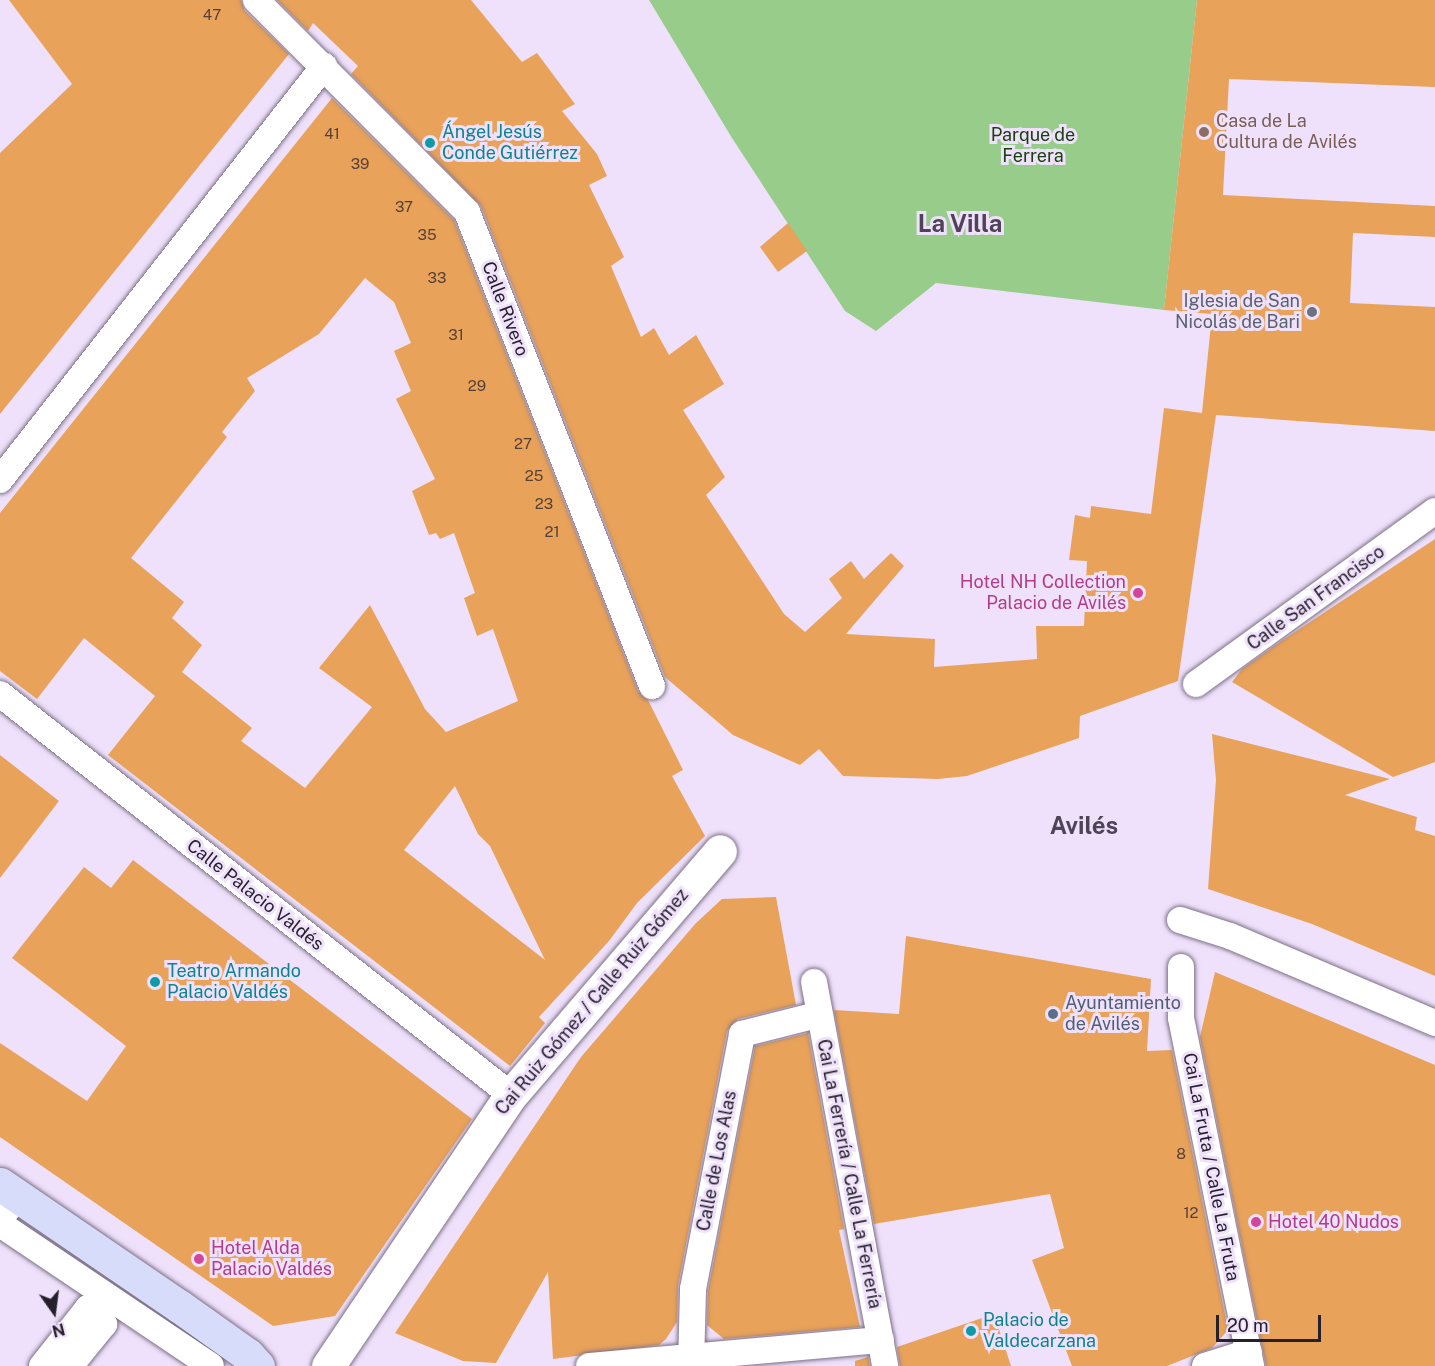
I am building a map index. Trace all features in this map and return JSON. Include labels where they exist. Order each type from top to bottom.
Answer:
[{"type":"main road","points":[[5,1196],[222,1336],[258,1366]]},
{"type":"street","name":"Calle Rivero","points":[[256,0],[467,212],[652,686]]},
{"type":"street","points":[[0,480],[324,66]]},
{"type":"street","name":"Calle San Francisco","points":[[1196,684],[1435,511]]},
{"type":"street","name":"Calle Palacio Valdés","points":[[0,694],[511,1095]]},
{"type":"street","name":"Cai Ruiz Gómez / Calle Ruiz Gómez","points":[[328,1366],[511,1095],[720,851]]},
{"type":"street","points":[[1180,921],[1230,936],[1435,1023]]},
{"type":"street","name":"Cai La Fruta / Calle La Fruta","points":[[1181,967],[1181,1018],[1250,1359]]},
{"type":"street","name":"Cai La Ferrería / Calle La Ferrería","points":[[814,982],[817,1015],[885,1366]]},
{"type":"street","name":"Calle de Los Alas","points":[[692,1361],[693,1289],[742,1034],[817,1015]]},
{"type":"street","points":[[0,1224],[211,1366]]},
{"type":"street","points":[[42,1366],[88,1308],[104,1324],[70,1366]]},
{"type":"street","points":[[588,1366],[692,1361],[881,1340]]},
{"type":"street","points":[[1205,1366],[1250,1359]]},
{"type":"green space","name":"Parque de Ferrera","points":[[649,0],[1197,0],[1164,310],[936,283],[876,331],[845,311],[732,138]]},
{"type":"building","points":[[9,0],[241,0],[245,11],[289,54],[0,414],[0,153],[72,84]]},
{"type":"building","points":[[277,0],[471,0],[522,62],[537,53],[575,104],[562,111],[597,154],[607,176],[589,185],[624,257],[611,266],[641,337],[654,328],[669,355],[696,335],[724,384],[683,410],[725,477],[706,495],[784,614],[805,632],[842,598],[829,579],[851,561],[864,579],[891,553],[904,566],[846,634],[935,639],[934,667],[1037,659],[1036,626],[1084,626],[1087,561],[1069,560],[1075,515],[1090,518],[1091,506],[1151,514],[1164,408],[1202,413],[1212,314],[1164,310],[1197,0],[1435,0],[1435,87],[1229,79],[1223,195],[1435,206],[1435,237],[1353,233],[1350,303],[1435,307],[1435,431],[1216,415],[1178,681],[1080,716],[1079,738],[967,776],[938,779],[843,776],[819,749],[800,765],[733,735],[665,677],[481,206],[351,74],[358,66],[313,23],[308,31]]},
{"type":"building","points":[[332,98],[454,220],[638,691],[648,700],[683,770],[672,776],[705,836],[637,903],[609,941],[539,1017],[545,1023],[510,1066],[108,755],[155,696],[84,638],[37,699],[0,671],[0,513]],"holes":[[[365,278],[394,302],[411,343],[394,351],[411,391],[396,399],[435,479],[412,491],[429,535],[436,533],[440,539],[454,533],[475,593],[464,598],[477,636],[493,629],[518,701],[446,732],[425,709],[370,605],[319,668],[372,707],[305,788],[241,741],[252,728],[182,672],[202,645],[172,618],[184,602],[131,558],[227,437],[222,432],[255,391],[247,378],[319,334]],[[455,786],[478,834],[490,846],[545,960],[404,850]]]},
{"type":"building","points":[[788,223],[807,251],[778,272],[760,247]]},
{"type":"building","points":[[1435,539],[1435,762],[1393,777],[1232,682],[1242,669],[1280,642]]},
{"type":"building","points":[[1212,734],[1390,779],[1345,795],[1417,817],[1415,830],[1435,836],[1435,976],[1312,924],[1208,889],[1216,780]]},
{"type":"building","points":[[0,755],[59,801],[0,878]]},
{"type":"building","points":[[133,860],[472,1119],[335,1316],[273,1326],[0,1137],[0,1043],[87,1101],[126,1046],[12,958],[84,867],[111,888]]},
{"type":"building","points":[[776,897],[796,1005],[738,1019],[727,1031],[678,1286],[677,1322],[666,1339],[659,1345],[553,1359],[548,1272],[496,1363],[463,1361],[395,1333],[581,1057],[696,923],[722,899]]},
{"type":"building","points":[[906,936],[1151,979],[1147,1051],[1172,1050],[1228,1330],[1212,1348],[1167,1366],[1072,1366],[1032,1260],[1064,1248],[1050,1194],[874,1224],[834,1010],[899,1014]]},
{"type":"building","points":[[1215,972],[1435,1065],[1435,1366],[1266,1366],[1200,1037]]},
{"type":"building","points":[[808,1033],[844,1229],[839,1230],[860,1327],[724,1339],[707,1325],[708,1291],[755,1046]]},
{"type":"building","name":"Palacio de Valdecarzana","points":[[994,1314],[1011,1366],[900,1366],[897,1347]]},
{"type":"building","points":[[868,1357],[870,1366],[855,1366],[855,1361]]},
{"type":"place","name":"Casa de La Cultura de Avilés","points":[[1204,132]]},
{"type":"place","name":"Ángel Jesús Conde Gutiérrez","points":[[430,143]]},
{"type":"place","name":"Iglesia de San Nicolás de Bari","points":[[1312,312]]},
{"type":"place","name":"Hotel NH Collection Palacio de Avilés","points":[[1138,593]]},
{"type":"place","name":"Teatro Armando Palacio Valdés","points":[[155,982]]},
{"type":"place","name":"Ayuntamiento de Avilés","points":[[1053,1014]]},
{"type":"place","name":"Hotel 40 Nudos","points":[[1256,1222]]},
{"type":"place","name":"Hotel Alda Palacio Valdés","points":[[199,1259]]},
{"type":"place","name":"Palacio de Valdecarzana","points":[[971,1331]]},
{"type":"district","name":"La Villa","points":[[960,224]]},
{"type":"district","name":"Avilés","points":[[1084,826]]}]
